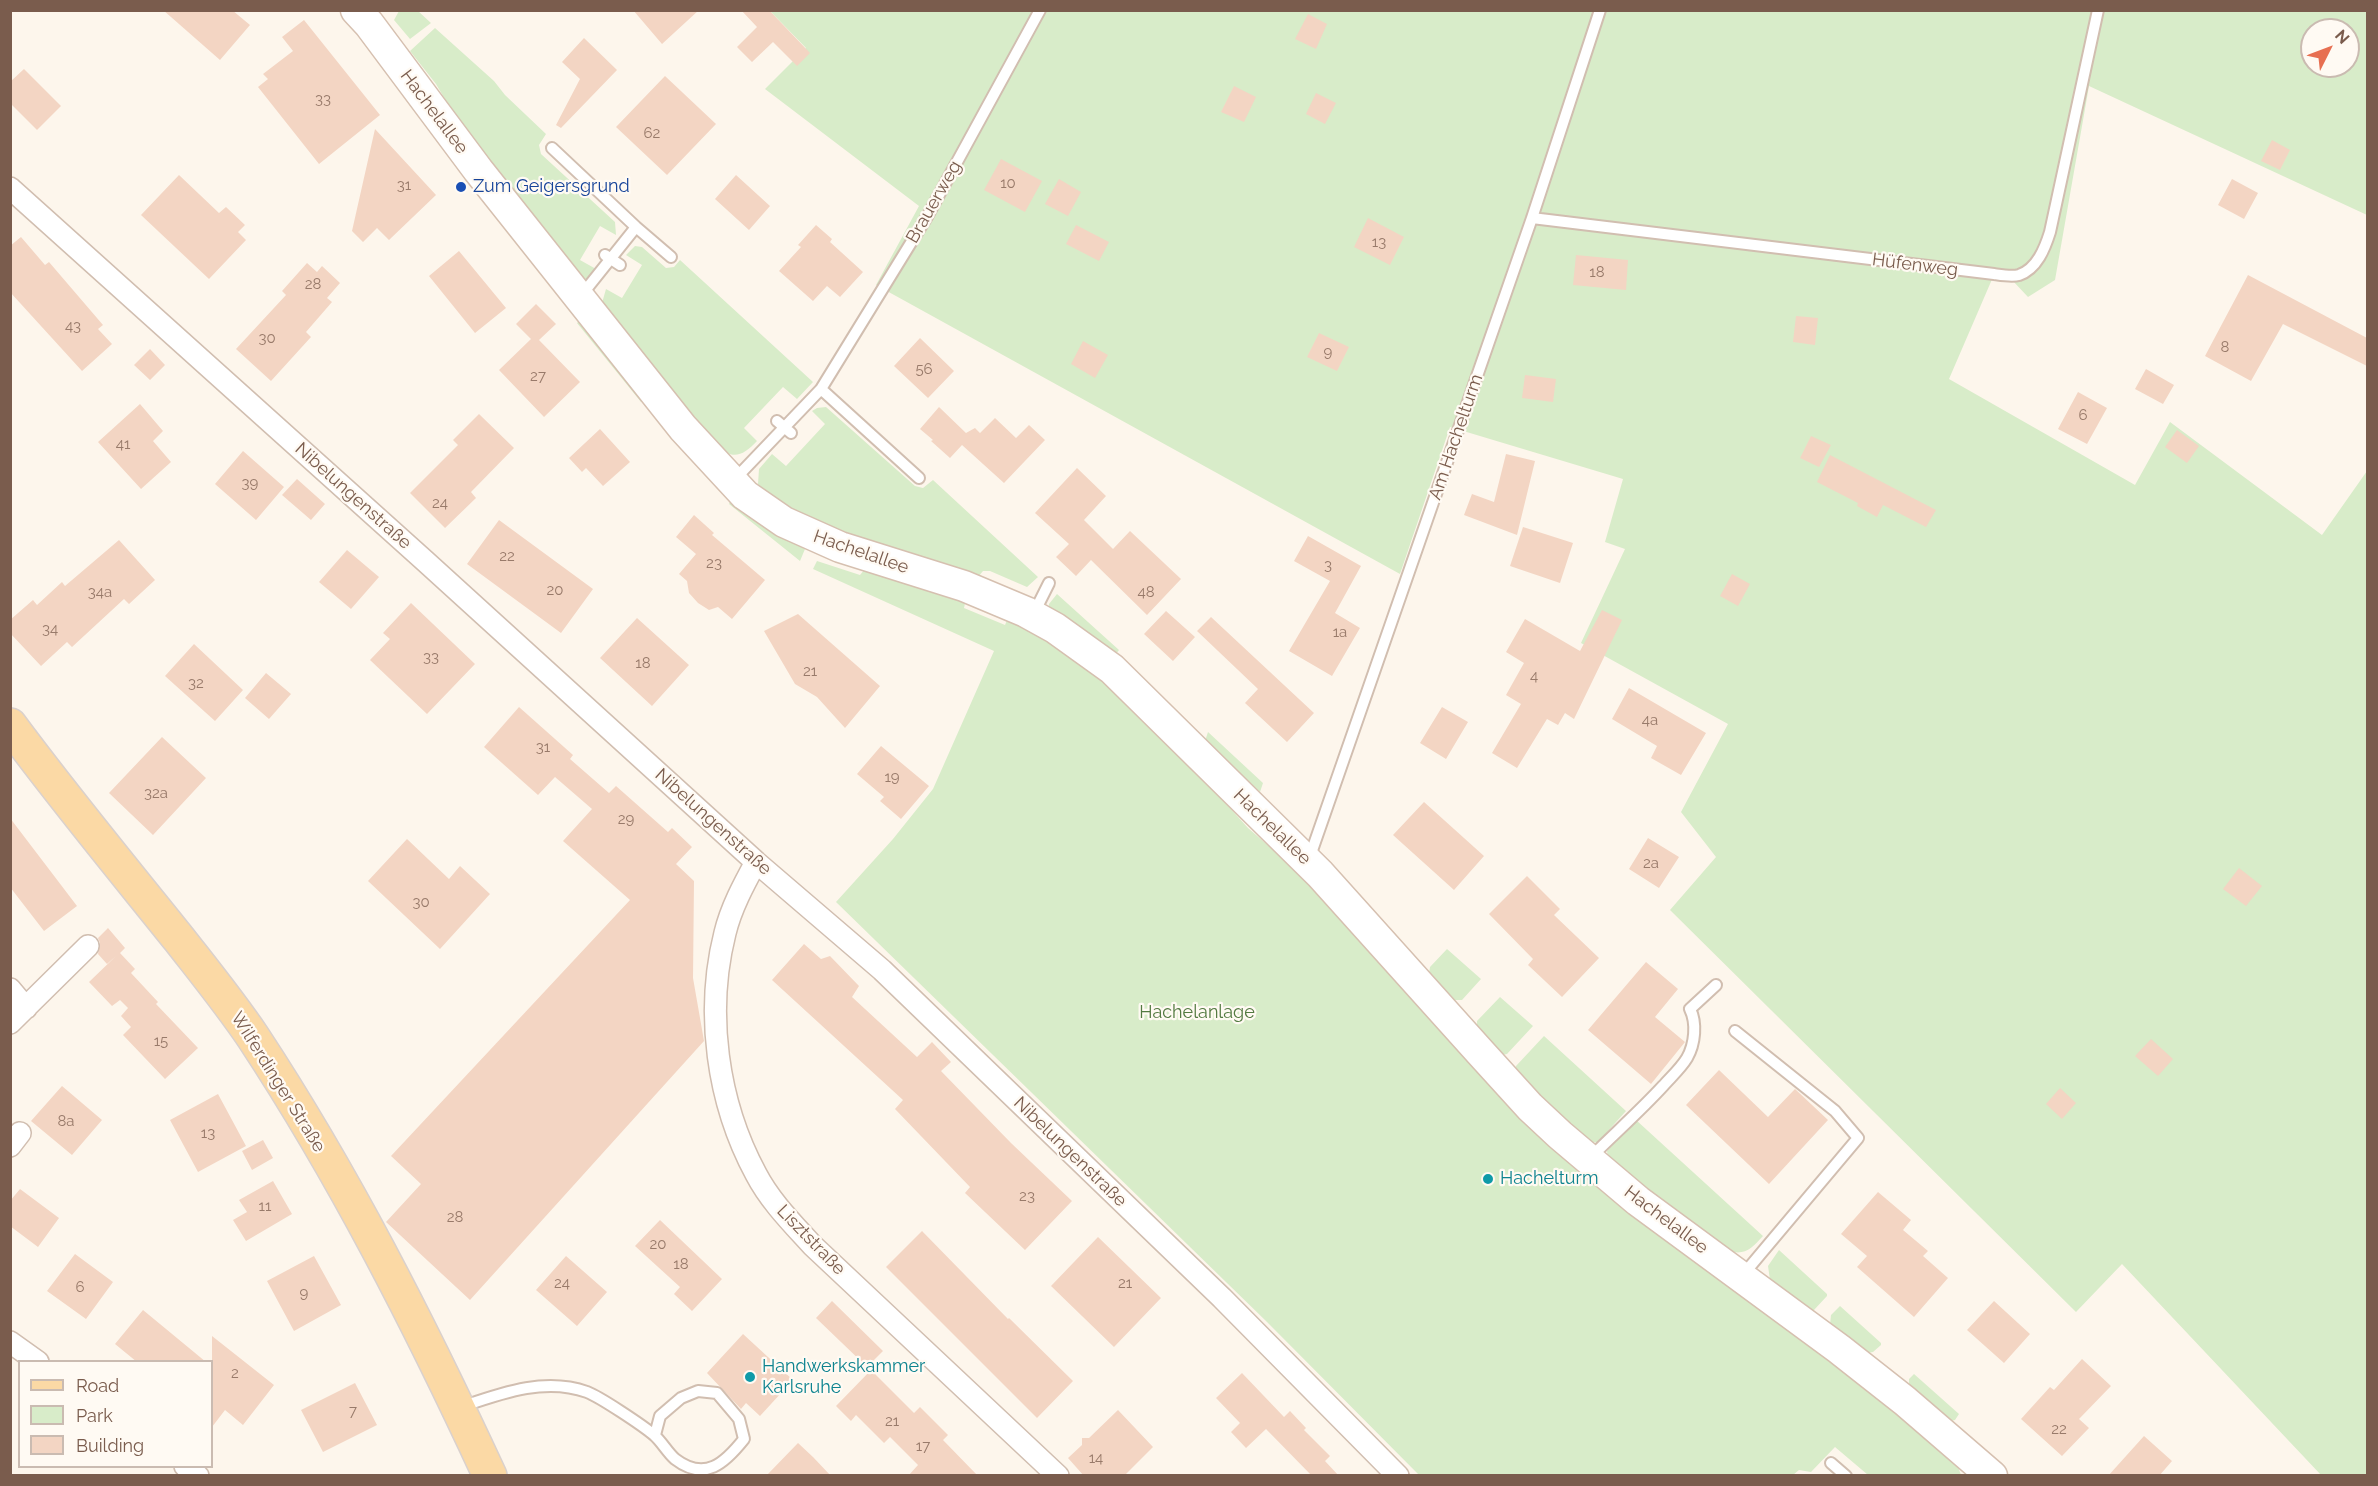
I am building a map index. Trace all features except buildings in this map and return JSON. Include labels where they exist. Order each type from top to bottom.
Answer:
[{"type":"main road","name":"Wilferdinger Straße","points":[[10,725],[252,1035],[295,1104],[363,1224],[458,1408],[490,1476]]},
{"type":"street","name":"Hachelallee","points":[[367,17],[478,170],[683,428],[745,495],[784,522],[839,554],[964,586],[1038,618],[1112,669],[1308,862],[1582,1164],[1638,1201],[1858,1363],[1992,1476]]},
{"type":"street","name":"Nibelungenstraße","points":[[10,188],[756,862],[882,970],[1222,1298],[1398,1476]]},
{"type":"street","name":"Lisztstraße","points":[[756,862],[739,894],[725,931],[718,970],[716,1009],[726,1099],[738,1135],[756,1175],[781,1212],[813,1245],[1058,1476]]},
{"type":"street","points":[[10,1023],[88,946]]},
{"type":"street","points":[[10,989],[26,1008]]},
{"type":"street","points":[[10,1342],[35,1360]]},
{"type":"lane","name":"Brauerweg","points":[[821,389],[928,215],[1040,10]]},
{"type":"lane","name":"Am Hachelturm","points":[[1308,862],[1532,218],[1600,10]]},
{"type":"lane","name":"Hüfenweg","points":[[1532,218],[1994,274],[2018,275],[2034,264],[2046,246],[2098,10]]},
{"type":"lane","points":[[552,148],[671,257]]},
{"type":"lane","points":[[580,297],[612,260],[636,227]]},
{"type":"lane","points":[[732,483],[821,389],[918,478]]},
{"type":"lane","points":[[1038,618],[1039,603],[1049,583]]},
{"type":"lane","points":[[1582,1164],[1650,1100],[1688,1057],[1694,1035],[1694,1017],[1690,1009],[1716,985]]},
{"type":"lane","points":[[1735,1031],[1835,1111],[1858,1138],[1741,1277]]},
{"type":"lane","points":[[458,1408],[510,1390],[550,1386],[588,1393],[655,1436],[676,1459],[696,1469],[711,1470],[732,1455],[744,1439],[739,1419],[717,1393],[698,1390],[681,1398],[660,1416],[655,1436]]},
{"type":"lane","points":[[1831,1463],[1846,1476]]},
{"type":"green space","points":[[769,10],[2367,11],[2367,215],[2089,86],[2055,280],[2028,297],[2012,280],[1993,277],[1949,379],[2135,485],[2170,422],[2322,535],[2367,471],[2367,1475],[2321,1475],[2122,1264],[2076,1312],[1670,910],[1716,857],[1681,812],[1728,724],[1581,643],[1625,549],[1605,542],[1623,479],[1450,427],[1400,574],[876,285],[919,206],[765,89],[806,48]]},
{"type":"green space","points":[[399,11],[418,11],[431,23],[410,39],[394,20]]},
{"type":"green space","points":[[435,28],[494,81],[505,95],[546,134],[539,145],[541,154],[615,222],[616,235],[600,226],[580,260],[596,269],[588,280],[583,281],[463,130],[436,84],[410,51]]},
{"type":"green space","points":[[635,246],[642,247],[666,268],[674,267],[680,260],[813,382],[797,399],[783,387],[744,428],[757,441],[743,453],[729,454],[718,448],[602,303],[606,289],[622,298],[642,265],[626,255]]},
{"type":"green space","points":[[580,320],[643,398],[641,402],[577,323]]},
{"type":"green space","points":[[826,407],[915,486],[923,488],[933,480],[1038,577],[1027,587],[990,571],[983,571],[978,577],[866,542],[798,516],[760,488],[759,469],[772,454],[786,466],[825,424],[812,411]]},
{"type":"green space","points":[[731,500],[775,532],[805,549],[800,561],[729,504]]},
{"type":"green space","name":"Hachelanlage","points":[[817,561],[860,575],[865,569],[966,599],[964,608],[1005,625],[1011,611],[1048,634],[1158,728],[1248,828],[1322,892],[1529,1120],[1867,1387],[1957,1464],[1961,1475],[1868,1475],[1835,1447],[1811,1472],[1799,1470],[1793,1475],[1419,1475],[1267,1322],[836,902],[893,839],[933,789],[994,651],[813,569]]},
{"type":"green space","points":[[1057,594],[1119,650],[1116,654],[1049,608],[1049,604]]},
{"type":"green space","points":[[1208,732],[1263,783],[1260,792],[1205,741]]},
{"type":"green space","points":[[1447,949],[1481,979],[1462,1000],[1454,1000],[1429,973],[1430,967]]},
{"type":"green space","points":[[1500,997],[1533,1026],[1507,1054],[1502,1055],[1477,1028],[1477,1021]]},
{"type":"green space","points":[[1544,1036],[1626,1111],[1598,1142],[1589,1143],[1515,1071],[1516,1066]]},
{"type":"green space","points":[[1636,1120],[1763,1236],[1743,1252],[1727,1250],[1608,1159],[1607,1151]]},
{"type":"green space","points":[[1779,1250],[1827,1294],[1814,1310],[1810,1310],[1770,1280],[1768,1266]]},
{"type":"green space","points":[[1840,1306],[1881,1343],[1873,1352],[1867,1353],[1830,1325],[1831,1315]]},
{"type":"green space","points":[[1914,1374],[1959,1414],[1955,1420],[1951,1421],[1909,1386],[1909,1379]]},
{"type":"place","name":"Zum Geigersgrund","points":[[461,187]]},
{"type":"place","name":"Hachelturm","points":[[1488,1179]]},
{"type":"place","name":"Handwerkskammer Karlsruhe","points":[[750,1377]]}]
